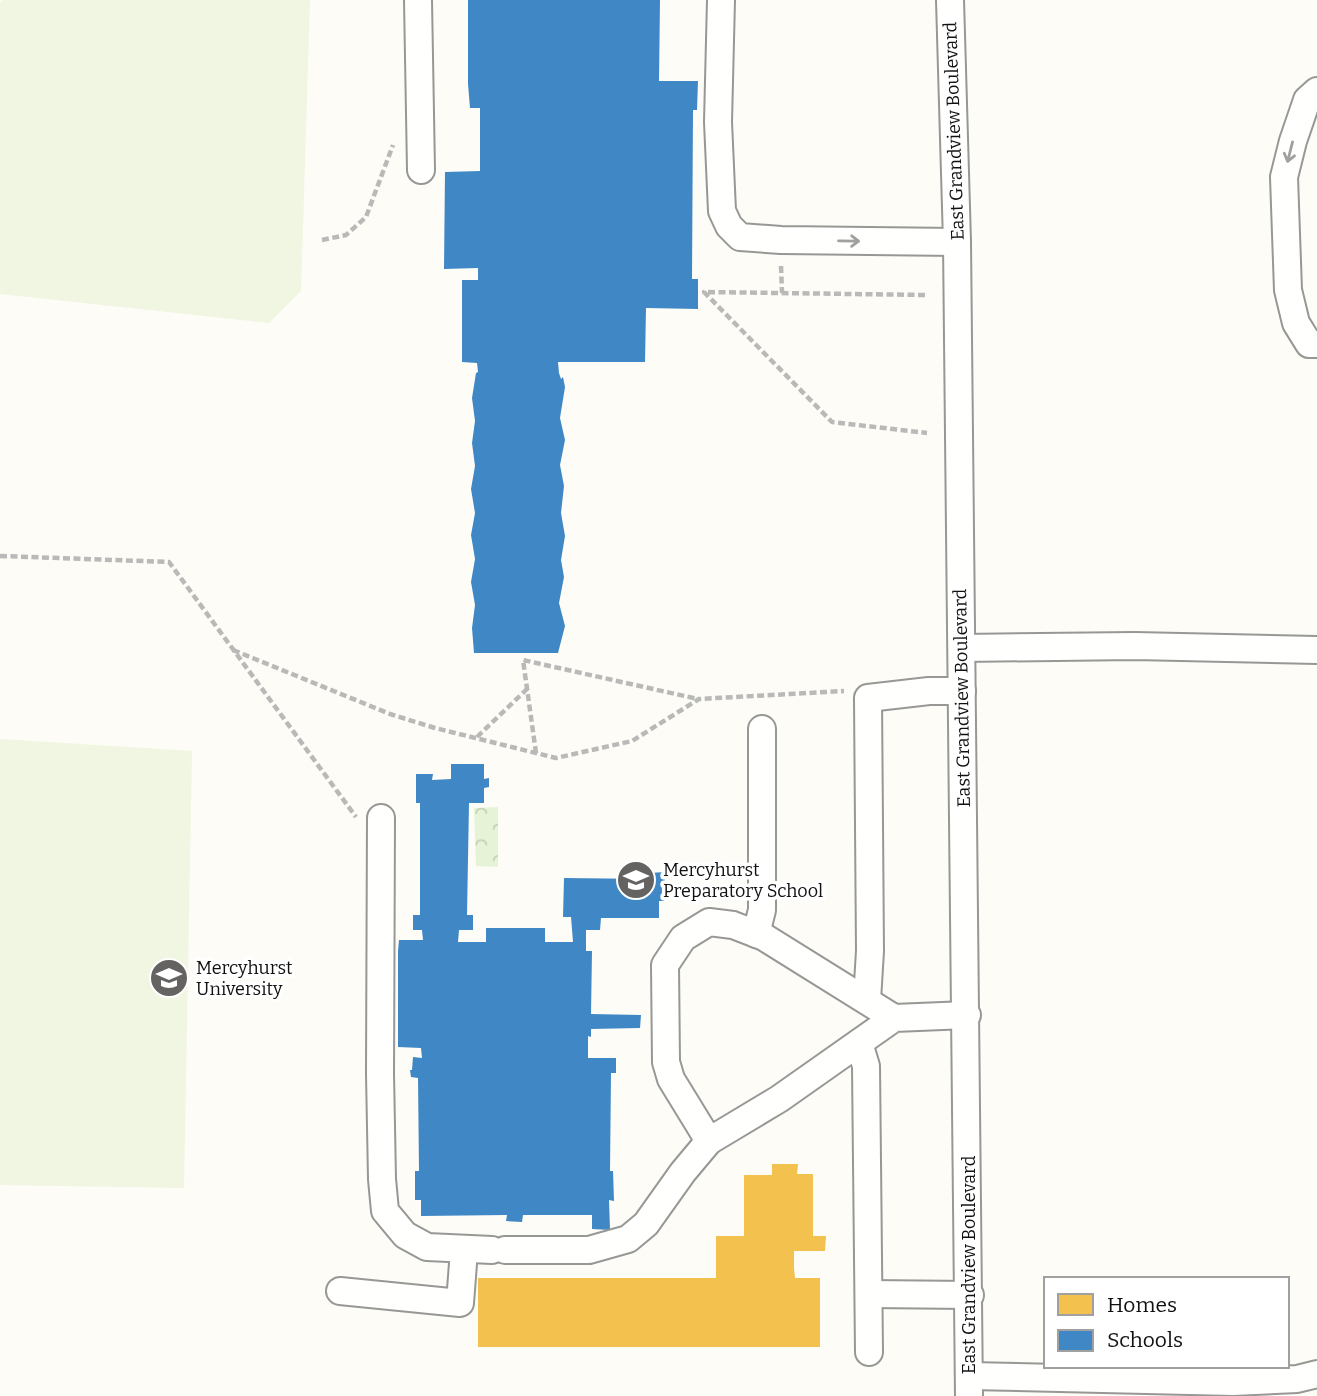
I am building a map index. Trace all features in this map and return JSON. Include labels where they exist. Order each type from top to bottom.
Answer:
[{"type":"street","points":[[418,0],[421,170]]},
{"type":"street","points":[[721,0],[718,122],[722,211],[729,226],[740,237],[781,240],[957,242]]},
{"type":"street","name":"East Grandview Boulevard","points":[[950,0],[957,242],[969,1386]]},
{"type":"street","points":[[1317,91],[1307,100],[1284,177],[1287,290],[1296,323],[1309,344],[1317,344]]},
{"type":"street","points":[[961,648],[1148,646],[1317,650]]},
{"type":"street","points":[[867,1000],[870,951],[868,698],[929,691],[962,691]]},
{"type":"street","points":[[756,934],[762,910],[762,729]]},
{"type":"street","points":[[382,818],[380,1074],[385,1210],[405,1235],[427,1247],[464,1250],[589,1250],[628,1240],[646,1224],[709,1141],[779,1100],[894,1018],[967,1015]]},
{"type":"street","points":[[709,1141],[671,1079],[666,1062],[665,965],[683,938],[709,922],[733,925],[756,934],[894,1018]]},
{"type":"street","points":[[859,1042],[866,1066],[869,1352]]},
{"type":"street","points":[[340,1291],[460,1303],[464,1250]]},
{"type":"street","points":[[869,1294],[970,1294]]},
{"type":"street","points":[[969,1386],[1233,1382],[1297,1379],[1317,1374]]},
{"type":"path","points":[[322,240],[346,235],[366,217],[396,138],[420,119]]},
{"type":"path","points":[[925,295],[704,292],[832,422],[927,433]]},
{"type":"path","points":[[0,556],[169,562],[381,852]]},
{"type":"path","points":[[233,650],[390,713],[435,728],[556,758],[632,741],[699,699]]},
{"type":"path","points":[[536,753],[523,660],[699,699],[855,690]]},
{"type":"path","points":[[477,738],[527,689]]},
{"type":"green space","points":[[3,0],[310,0],[301,291],[269,323],[0,294],[0,3]]},
{"type":"green space","points":[[0,739],[192,751],[184,1188],[0,1185]]},
{"type":"green space","points":[[498,807],[498,867],[476,866],[474,808]]},
{"type":"building: Homes","points":[[772,1164],[798,1164],[797,1174],[813,1174],[813,1236],[826,1236],[825,1251],[794,1251],[794,1268],[795,1278],[820,1278],[820,1347],[478,1347],[478,1278],[716,1278],[716,1236],[744,1236],[744,1175],[772,1175]]},
{"type":"building: Schools","points":[[468,0],[660,0],[659,81],[698,81],[697,110],[693,110],[692,279],[698,279],[698,309],[646,308],[645,362],[558,362],[565,387],[560,418],[565,440],[560,465],[564,486],[561,513],[565,536],[561,560],[564,577],[559,603],[565,626],[558,653],[474,653],[472,628],[475,605],[471,582],[475,559],[471,535],[475,513],[471,489],[475,466],[472,443],[475,421],[472,398],[478,372],[477,363],[462,362],[462,280],[478,280],[478,268],[444,269],[445,172],[480,171],[480,108],[470,108],[468,84]]},
{"type":"building: Schools","points":[[451,764],[484,764],[484,779],[489,778],[489,787],[484,788],[484,803],[469,803],[467,915],[473,915],[473,930],[459,930],[458,942],[486,942],[486,928],[545,928],[545,942],[573,942],[571,917],[563,917],[564,878],[650,879],[650,873],[665,872],[664,901],[659,901],[659,918],[601,918],[600,930],[586,930],[586,951],[592,951],[591,1014],[641,1015],[640,1028],[591,1029],[591,1037],[588,1036],[588,1058],[616,1058],[616,1073],[611,1073],[610,1171],[613,1171],[614,1201],[609,1200],[610,1230],[592,1229],[592,1215],[523,1215],[522,1222],[506,1221],[507,1215],[421,1216],[421,1200],[415,1200],[415,1171],[419,1171],[418,1078],[411,1077],[410,1070],[413,1057],[422,1058],[421,1048],[398,1047],[398,951],[399,940],[423,940],[422,930],[413,930],[413,915],[420,915],[420,803],[416,803],[416,774],[433,774],[432,780],[451,779]]},
{"type":"place","name":"Mercyhurst Preparatory School","points":[[636,880]]},
{"type":"place","name":"Mercyhurst University","points":[[169,978]]}]
